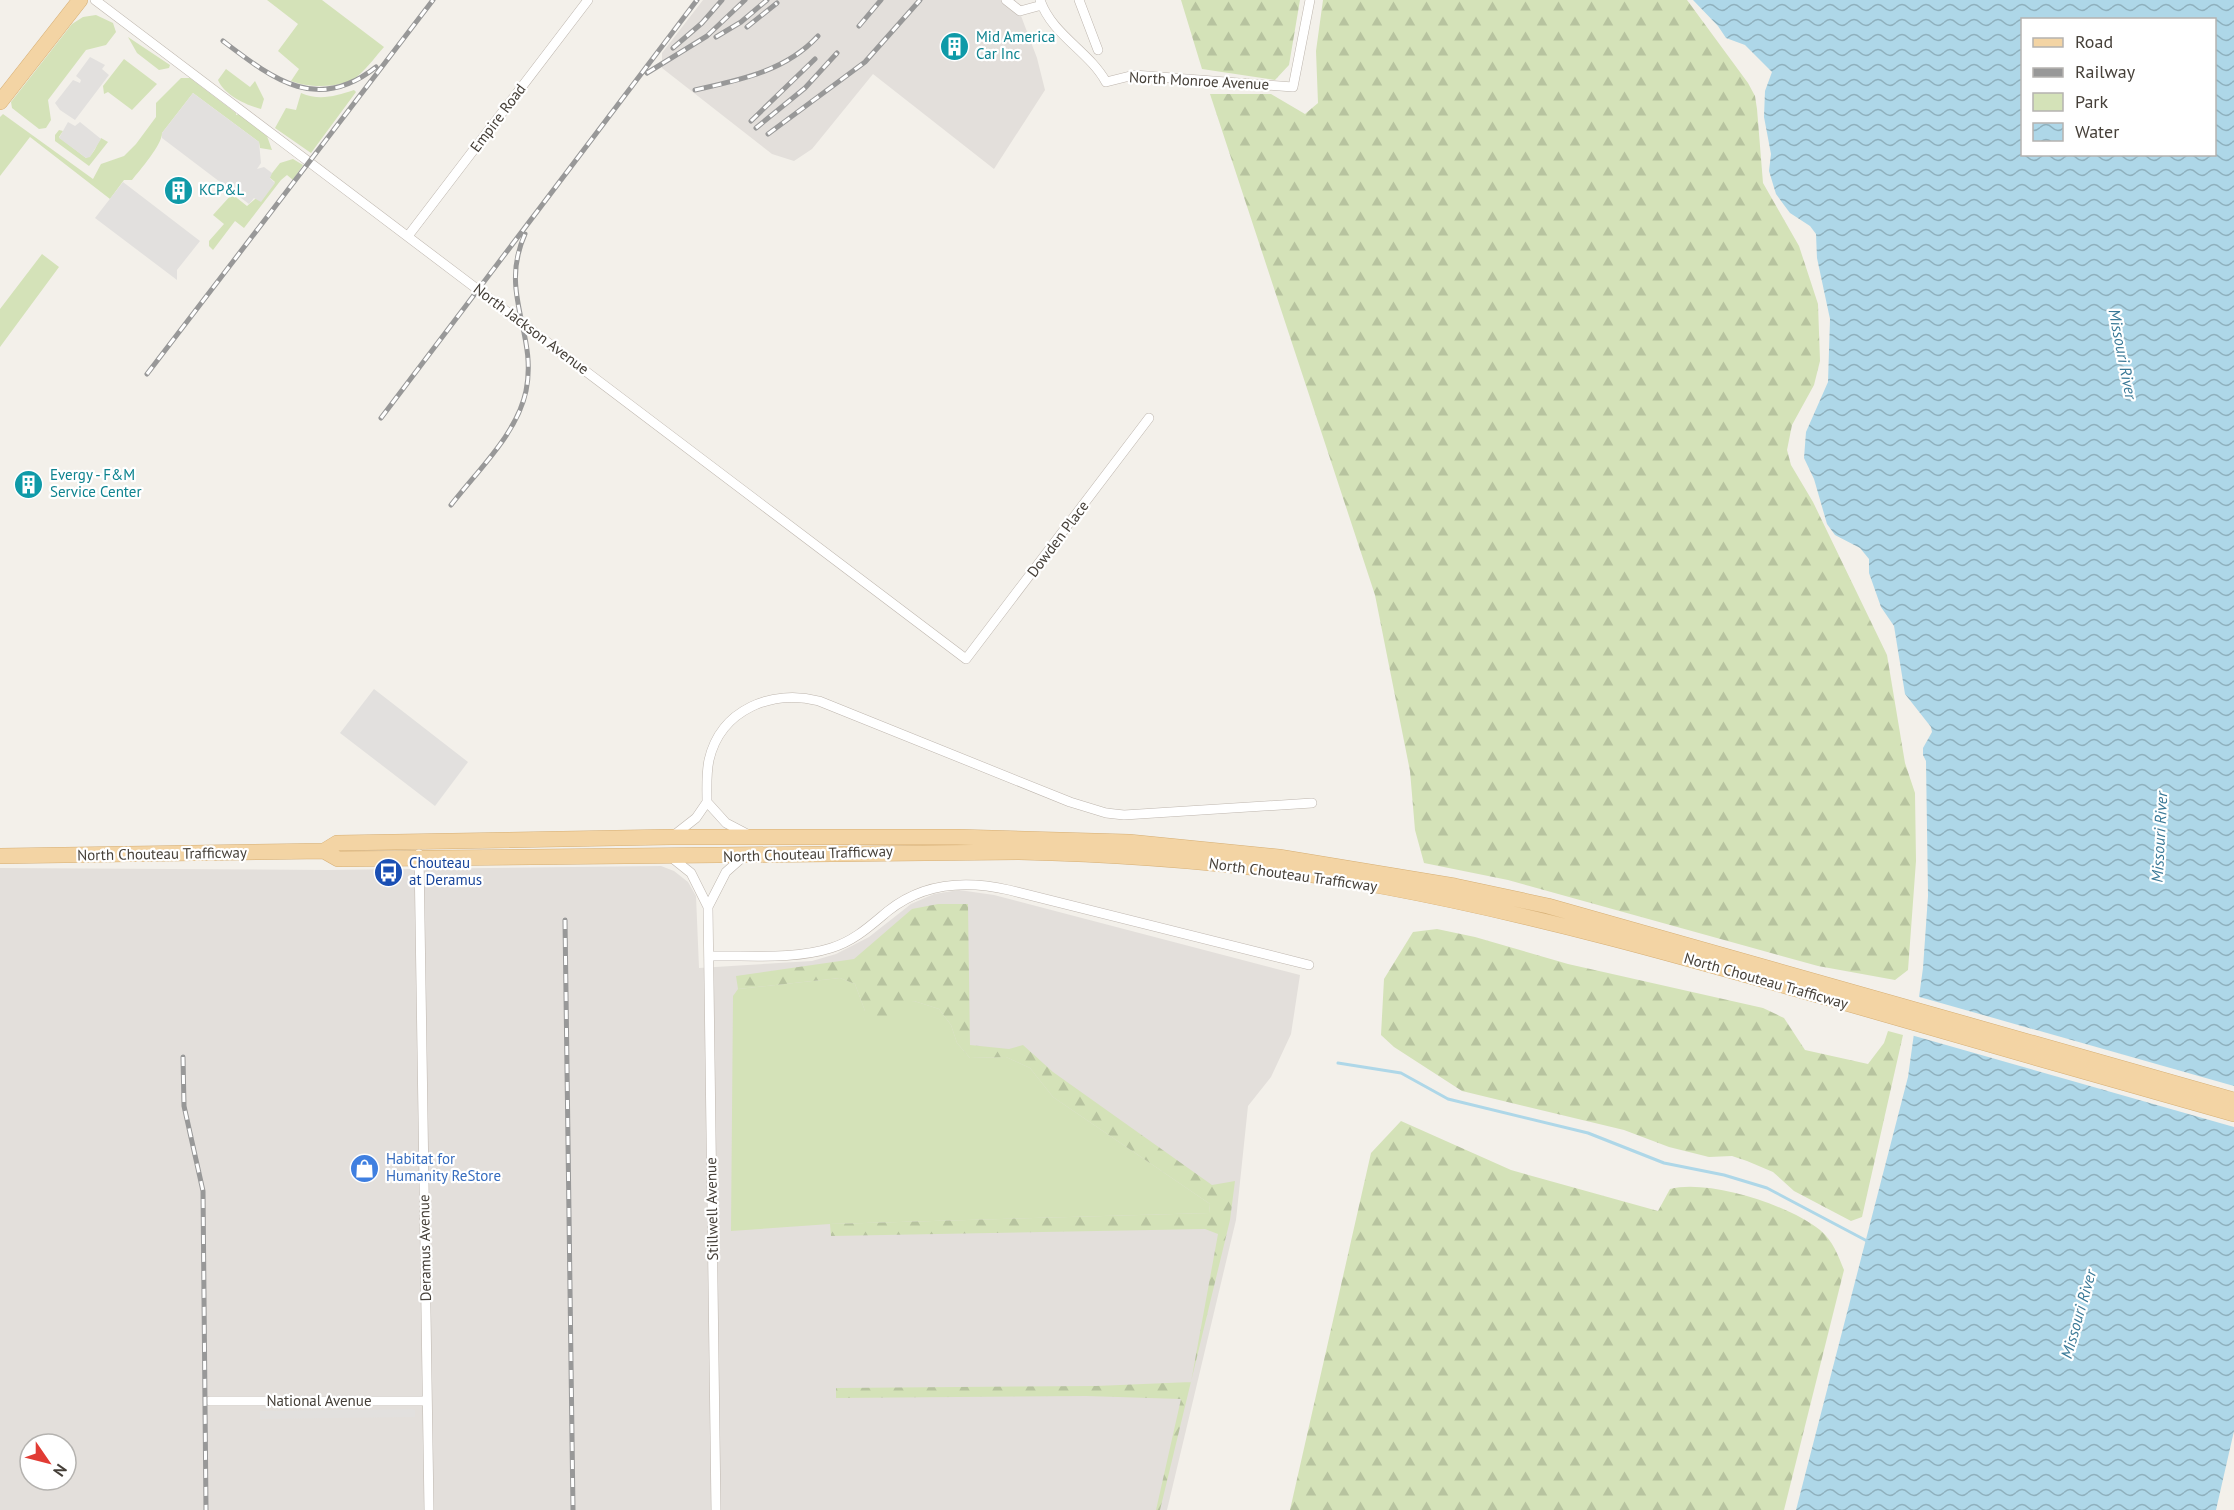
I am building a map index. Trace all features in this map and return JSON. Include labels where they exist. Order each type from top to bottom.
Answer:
[{"type":"main road","points":[[0,102],[80,0]]},
{"type":"main road","name":"North Chouteau Trafficway","points":[[324,851],[337,843],[671,837],[1053,839],[1129,842],[1278,864],[1443,884],[1548,906],[2234,1100]]},
{"type":"main road","name":"North Chouteau Trafficway","points":[[0,856],[324,851],[338,859],[419,859],[903,852],[1085,854],[1278,864],[1558,924],[2234,1114]]},
{"type":"street","name":"North Jackson Avenue","points":[[95,0],[966,659]]},
{"type":"street","name":"Empire Road","points":[[408,236],[588,0]]},
{"type":"street","points":[[1006,0],[1020,11],[1041,3]]},
{"type":"street","points":[[1079,0],[1098,50]]},
{"type":"street","name":"North Monroe Avenue","points":[[1041,3],[1053,24],[1100,72],[1106,82],[1134,75],[1293,87],[1310,0]]},
{"type":"street","name":"Dowden Place","points":[[966,659],[1149,418]]},
{"type":"street","points":[[671,837],[696,818],[707,802],[707,772],[716,741],[726,726],[754,703],[784,696],[819,701],[1070,802],[1106,813],[1124,815],[1312,803]]},
{"type":"street","name":"North Chouteau Trafficway","points":[[707,802],[726,823],[756,838]]},
{"type":"street","name":"Deramus Avenue","points":[[419,843],[429,1510]]},
{"type":"street","name":"Stillwell Avenue","points":[[708,907],[722,879],[744,856]]},
{"type":"street","name":"Stillwell Avenue","points":[[671,857],[691,873],[708,907],[716,1510]]},
{"type":"street","points":[[709,956],[800,954],[832,948],[856,937],[891,909],[914,895],[938,887],[967,883],[1009,890],[1309,965]]},
{"type":"street","name":"National Avenue","points":[[210,1401],[427,1401]]},
{"type":"shaded area","points":[[703,0],[1015,0],[1037,58],[1045,90],[994,169],[873,74],[812,149],[794,161],[772,154],[662,68],[662,53]]},
{"type":"shaded area","points":[[90,57],[105,65],[102,69],[109,75],[75,120],[60,110],[55,103],[73,80],[80,83],[81,80],[76,76]]},
{"type":"shaded area","points":[[193,93],[259,142],[261,163],[257,169],[264,167],[272,173],[270,178],[275,183],[261,202],[254,198],[249,204],[162,138],[162,133]]},
{"type":"shaded area","points":[[68,122],[75,126],[80,122],[101,139],[90,157],[86,158],[59,138]]},
{"type":"shaded area","points":[[123,182],[200,241],[177,270],[177,280],[95,218]]},
{"type":"shaded area","points":[[374,689],[468,762],[435,806],[340,733]]},
{"type":"shaded area","points":[[661,866],[674,871],[688,882],[696,896],[699,968],[812,961],[836,954],[869,937],[911,904],[934,894],[959,890],[994,895],[1300,975],[1291,1034],[1271,1077],[1248,1106],[1236,1220],[1167,1510],[0,1510],[0,868],[328,870]]},
{"type":"shaded area","points":[[415,1410],[415,1417],[260,1419],[260,1411]]},
{"type":"green space","points":[[267,0],[322,0],[384,47],[359,75],[344,83],[316,86],[291,81],[299,69],[278,51],[298,24]]},
{"type":"green space","points":[[1181,0],[1300,0],[1289,65],[1275,80],[1202,69]]},
{"type":"green space","points":[[1323,0],[1687,0],[1748,83],[1755,96],[1757,109],[1763,183],[1799,246],[1818,304],[1820,361],[1814,385],[1792,425],[1787,450],[1791,465],[1813,502],[1887,655],[1905,763],[1915,793],[1916,861],[1908,970],[1895,980],[1818,966],[1508,880],[1424,863],[1415,830],[1410,771],[1375,595],[1210,94],[1271,94],[1305,114],[1318,103],[1316,51]]},
{"type":"green space","points":[[96,15],[113,23],[116,32],[106,45],[86,50],[48,100],[51,120],[46,128],[39,129],[12,108],[11,102],[72,24],[83,17]]},
{"type":"green space","points":[[128,37],[170,65],[169,68],[159,70],[137,53]]},
{"type":"green space","points":[[124,59],[157,84],[132,110],[108,92],[104,94],[103,86]]},
{"type":"green space","points":[[226,69],[250,87],[255,81],[264,99],[261,109],[242,102],[225,90],[218,80]]},
{"type":"green space","points":[[181,78],[190,78],[236,115],[239,114],[267,136],[272,150],[260,148],[259,142],[193,93],[162,133],[155,151],[145,164],[132,180],[124,180],[110,199],[30,137],[0,176],[0,117],[3,114],[93,179],[101,164],[124,156],[136,144],[156,117],[156,103]]},
{"type":"green space","points":[[354,90],[356,92],[311,153],[275,128],[286,108],[296,110],[301,93],[321,97]]},
{"type":"green space","points":[[59,130],[63,131],[59,137],[86,158],[94,152],[101,138],[108,142],[89,166],[55,141],[55,135]]},
{"type":"green space","points":[[293,159],[303,165],[293,180],[287,175],[281,180],[244,228],[235,221],[213,250],[209,246],[209,241],[224,224],[213,215],[232,194],[247,206],[275,182],[269,177],[280,163]]},
{"type":"green space","points":[[42,254],[59,267],[0,347],[0,309]]},
{"type":"green space","points":[[938,904],[968,904],[970,1045],[1009,1049],[1023,1045],[1053,1072],[1212,1185],[1235,1181],[1230,1220],[1191,1380],[1218,1234],[1205,1229],[831,1236],[830,1224],[1209,1213],[1210,1204],[1053,1097],[1030,1068],[1006,1057],[970,1058],[957,1043],[951,1025],[939,1009],[914,1001],[879,1021],[865,1011],[855,984],[840,978],[738,989],[736,976],[854,959],[912,909]]},
{"type":"green space","points":[[1437,929],[1475,937],[1568,964],[1763,1008],[1784,1018],[1805,1050],[1868,1064],[1884,1043],[1888,1031],[1903,1035],[1862,1217],[1851,1221],[1794,1191],[1773,1172],[1732,1156],[1709,1157],[1669,1147],[1624,1130],[1462,1091],[1394,1047],[1381,1035],[1384,979],[1413,932]]},
{"type":"green space","points":[[840,978],[855,984],[865,1011],[914,1001],[939,1009],[951,1025],[957,1043],[970,1058],[1006,1057],[1030,1068],[1053,1097],[1210,1204],[1209,1213],[830,1224],[731,1231],[733,996],[738,989]]},
{"type":"green space","points":[[1401,1121],[1511,1170],[1658,1211],[1670,1189],[1706,1188],[1748,1196],[1769,1203],[1806,1221],[1825,1234],[1835,1248],[1844,1270],[1784,1510],[1290,1510],[1371,1153]]},
{"type":"green space","points":[[1191,1382],[1160,1510],[1156,1510],[1181,1399],[1086,1396],[836,1398],[836,1388],[1096,1386]]},
{"type":"water","name":"Missouri River","points":[[1693,0],[2234,0],[2234,1431],[2216,1510],[1796,1510],[1908,1077],[1923,968],[1928,896],[1926,761],[1923,748],[1932,732],[1931,727],[1905,694],[1894,626],[1881,607],[1869,573],[1869,559],[1860,548],[1835,535],[1827,524],[1814,479],[1804,458],[1806,432],[1828,382],[1830,319],[1817,258],[1816,234],[1810,226],[1790,213],[1784,205],[1776,194],[1769,171],[1771,154],[1764,117],[1765,91],[1772,72],[1745,45],[1726,38],[1718,26]]},
{"type":"pier","points":[[1916,996],[2234,1086],[2234,1127],[1911,1035]]},
{"type":"waterway","points":[[1338,1063],[1401,1073],[1448,1099],[1588,1133],[1664,1163],[1724,1175],[1767,1188],[1869,1242]]},
{"type":"railway","points":[[147,374],[433,0]]},
{"type":"railway","points":[[381,418],[697,0]]},
{"type":"railway","points":[[673,48],[702,23],[722,0]]},
{"type":"railway","points":[[647,73],[707,36],[745,0]]},
{"type":"railway","points":[[716,37],[741,22],[767,0]]},
{"type":"railway","points":[[859,26],[881,0]]},
{"type":"railway","points":[[768,134],[865,62],[920,0]]},
{"type":"railway","points":[[747,27],[777,3]]},
{"type":"railway","points":[[695,90],[745,78],[777,66],[792,58],[818,36]]},
{"type":"railway","points":[[223,41],[260,68],[296,86],[315,89],[334,88],[355,81],[376,67]]},
{"type":"railway","points":[[756,128],[805,88],[837,53]]},
{"type":"railway","points":[[751,121],[815,59]]},
{"type":"railway","points":[[451,505],[505,437],[521,407],[526,391],[527,350],[515,276],[525,234]]},
{"type":"railway","points":[[565,920],[573,1510]]},
{"type":"railway","points":[[183,1057],[184,1106],[203,1191],[206,1510]]},
{"type":"place","name":"Mid America Car Inc","points":[[955,46]]},
{"type":"place","name":"KCP&L","points":[[178,190]]},
{"type":"place","name":"Evergy - F&M Service Center","points":[[29,484]]},
{"type":"place","name":"Chouteau at Deramus","points":[[388,872]]},
{"type":"place","name":"Habitat for Humanity ReStore","points":[[365,1168]]}]
